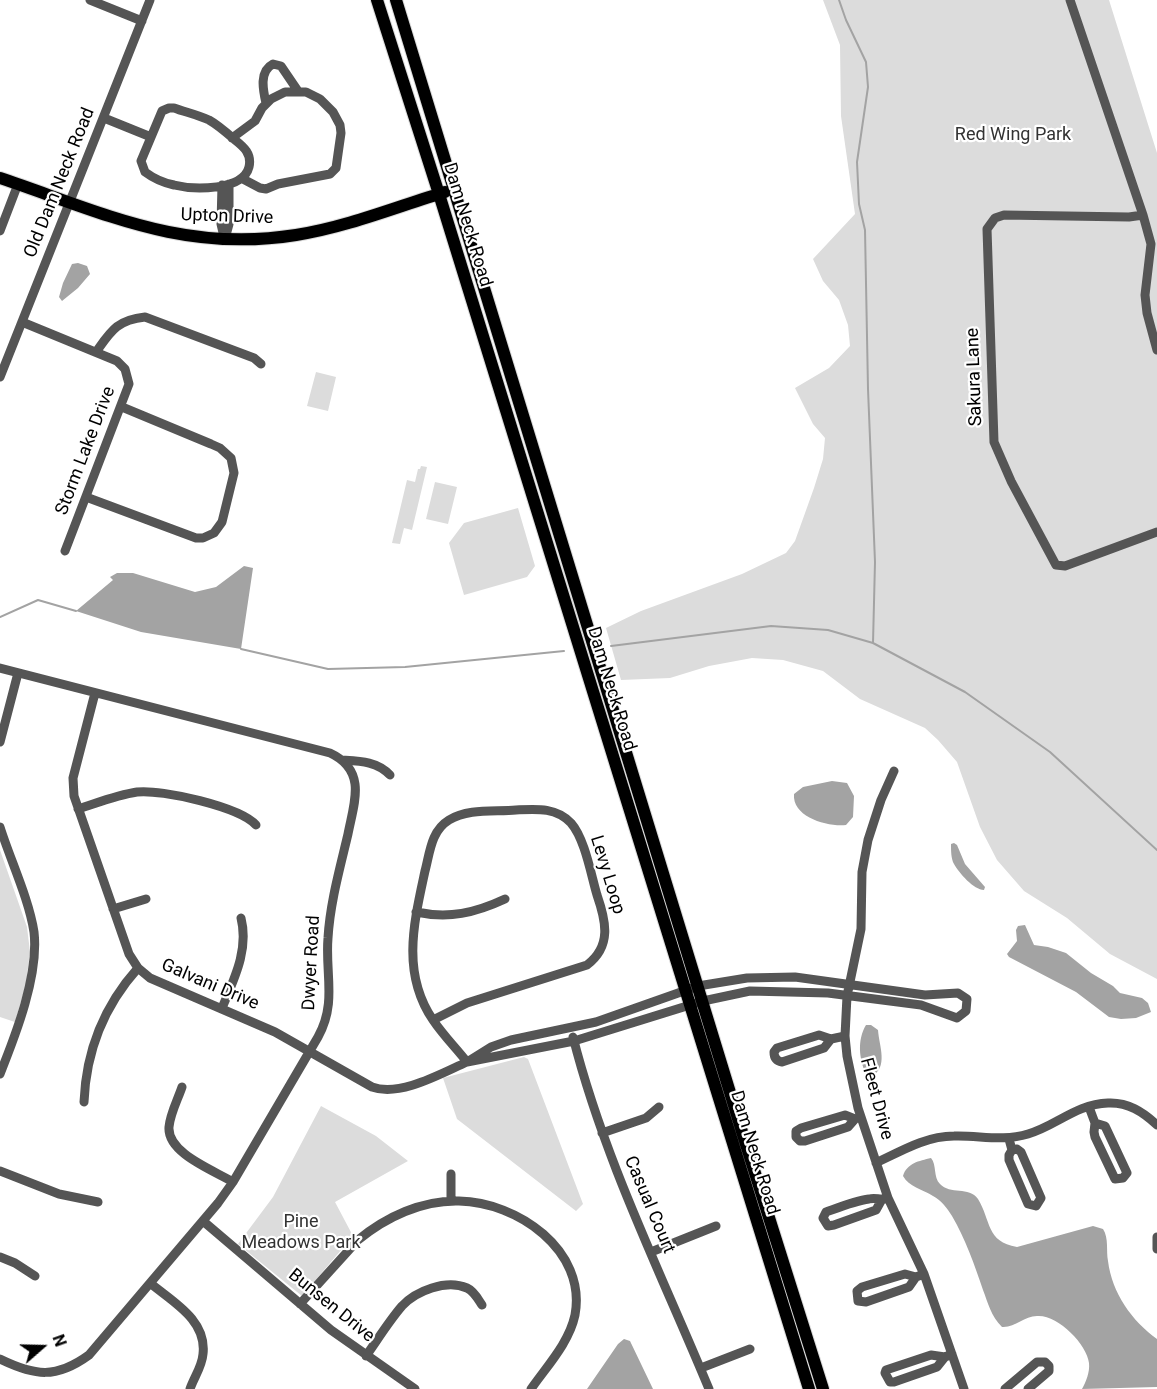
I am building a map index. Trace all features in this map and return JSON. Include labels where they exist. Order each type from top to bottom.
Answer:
[{"type":"main road","name":"Dam Neck Road","points":[[377,0],[440,194],[809,1389]]},
{"type":"main road","name":"Dam Neck Road","points":[[396,0],[823,1389]]},
{"type":"main road","name":"Upton Drive","points":[[0,178],[144,228],[197,238],[225,239],[272,238],[314,231],[455,189]]},
{"type":"main road","points":[[519,451],[534,447]]},
{"type":"street","points":[[90,0],[142,21]]},
{"type":"street","name":"Old Dam Neck Road","points":[[0,377],[150,0]]},
{"type":"street","points":[[1070,0],[1151,244],[1145,295],[1147,313],[1157,350]]},
{"type":"street","points":[[266,103],[264,75],[266,69],[273,64],[281,66],[298,91]]},
{"type":"street","points":[[232,138],[255,121],[266,103],[285,92],[298,91],[313,95],[338,118],[341,133],[334,171],[326,176],[278,184],[266,189],[243,178]]},
{"type":"street","points":[[174,108],[209,121],[232,138],[245,149],[249,157],[249,169],[243,178],[226,185],[176,186],[148,174],[142,169],[141,161],[162,111],[174,108]]},
{"type":"street","points":[[104,118],[151,137]]},
{"type":"street","points":[[0,231],[18,184]]},
{"type":"street","points":[[225,239],[221,224],[226,185]]},
{"type":"street","name":"Sakura Lane","points":[[1143,215],[1130,217],[1004,215],[994,218],[987,229],[994,442],[1011,481],[1056,565],[1065,566],[1157,532]]},
{"type":"street","points":[[96,352],[113,328],[129,319],[145,317],[254,358],[261,364]]},
{"type":"street","name":"Storm Lake Drive","points":[[22,322],[117,361],[128,374],[129,384],[122,407],[65,551]]},
{"type":"street","points":[[86,497],[196,538],[214,534],[222,522],[234,473],[233,463],[227,453],[211,444],[122,407]]},
{"type":"street","points":[[0,668],[330,753],[342,760],[375,764],[390,775]]},
{"type":"street","points":[[0,742],[18,673]]},
{"type":"street","name":"Galvani Drive","points":[[95,693],[73,778],[74,796],[112,909],[129,954],[138,968],[150,978],[251,1020],[372,1087],[387,1091],[402,1089],[467,1062],[574,1041],[703,1001],[758,991],[847,996],[924,1005],[957,1018],[966,1011],[967,999],[958,993],[925,995],[795,977],[768,976],[698,986],[596,1022],[502,1042],[467,1062]]},
{"type":"street","name":"Dwyer Road","points":[[0,1359],[17,1367],[46,1374],[68,1369],[89,1356],[233,1182],[323,1029],[329,1008],[327,951],[329,927],[355,787],[352,773],[342,760]]},
{"type":"street","name":"Fleet Drive","points":[[894,771],[881,800],[868,840],[862,872],[861,929],[847,996],[845,1036],[858,1118],[876,1163],[885,1200],[920,1276],[948,1355],[964,1389]]},
{"type":"street","points":[[78,809],[126,794],[151,791],[200,801],[242,814],[256,825]]},
{"type":"street","name":"Levy Loop","points":[[433,1020],[467,1003],[587,965],[602,947],[606,928],[605,919],[575,828],[562,815],[539,809],[466,813],[444,823],[432,840],[412,935],[413,966],[419,994],[433,1020],[467,1062]]},
{"type":"street","points":[[0,827],[30,915],[35,944],[33,971],[0,1074]]},
{"type":"street","points":[[112,909],[146,899]]},
{"type":"street","points":[[416,912],[436,916],[456,915],[483,909],[505,899]]},
{"type":"street","points":[[222,1008],[241,957],[244,933],[241,918]]},
{"type":"street","points":[[84,1102],[88,1061],[99,1031],[121,989],[138,968]]},
{"type":"street","name":"Casual Court","points":[[571,1028],[616,1172],[709,1389]]},
{"type":"street","points":[[831,1039],[824,1048],[782,1062],[777,1061],[774,1056],[777,1048],[819,1035],[831,1039],[845,1036]]},
{"type":"street","points":[[182,1087],[170,1123],[172,1143],[185,1154],[233,1182]]},
{"type":"street","points":[[876,1163],[921,1142],[943,1137],[1009,1138],[1038,1131],[1074,1110],[1110,1102],[1130,1106],[1157,1125]]},
{"type":"street","points":[[602,1133],[646,1118],[659,1107]]},
{"type":"street","points":[[1089,1107],[1095,1123],[1095,1137],[1115,1179],[1123,1178],[1127,1173],[1105,1126],[1095,1123]]},
{"type":"street","points":[[845,1115],[858,1118],[848,1127],[805,1142],[796,1137],[796,1131],[810,1125],[845,1115]]},
{"type":"street","points":[[1009,1138],[1012,1150],[1009,1160],[1028,1204],[1036,1206],[1041,1198],[1021,1152],[1017,1149],[1012,1150]]},
{"type":"street","points":[[0,1171],[59,1194],[98,1202]]},
{"type":"street","points":[[451,1174],[451,1201]]},
{"type":"street","points":[[871,1198],[885,1200],[876,1210],[834,1225],[828,1226],[824,1221],[823,1215],[826,1212],[871,1198]]},
{"type":"street","points":[[300,1304],[350,1248],[369,1231],[397,1214],[451,1201],[481,1203],[505,1211],[531,1224],[551,1240],[566,1261],[576,1293],[576,1307],[571,1330],[531,1389]]},
{"type":"street","name":"Bunsen Drive","points":[[203,1221],[330,1330],[415,1389]]},
{"type":"street","points":[[651,1252],[716,1226]]},
{"type":"street","points":[[1157,1237],[1157,1249]]},
{"type":"street","points":[[0,1257],[15,1263],[35,1276]]},
{"type":"street","points":[[905,1274],[920,1276],[909,1287],[866,1302],[861,1302],[857,1297],[857,1291],[862,1287],[905,1274]]},
{"type":"street","points":[[150,1283],[187,1313],[202,1337],[202,1363],[190,1389]]},
{"type":"street","points":[[366,1356],[402,1306],[415,1295],[447,1286],[467,1288],[482,1305]]},
{"type":"street","points":[[700,1368],[750,1349]]},
{"type":"street","points":[[931,1354],[948,1355],[937,1367],[894,1382],[890,1382],[885,1373],[886,1370],[931,1354]]},
{"type":"street","points":[[1005,1389],[1037,1362],[1045,1362],[1049,1366],[1049,1371],[1028,1389]]},
{"type":"green space","name":"Red Wing Park","points":[[823,0],[1109,0],[1157,153],[1157,979],[1110,954],[1067,918],[1024,891],[997,860],[980,827],[957,762],[925,728],[860,699],[823,671],[783,660],[752,658],[709,666],[670,678],[621,680],[606,628],[641,611],[742,574],[786,553],[795,541],[823,459],[825,438],[813,424],[795,388],[829,368],[850,346],[848,325],[839,300],[823,281],[813,259],[855,214],[841,116],[840,45]]},
{"type":"green space","points":[[316,372],[336,377],[328,411],[307,406]]},
{"type":"green space","points":[[421,466],[427,467],[412,530],[404,528],[400,544],[392,543],[407,480],[415,482]]},
{"type":"green space","points":[[435,482],[457,487],[448,524],[426,519]]},
{"type":"green space","points":[[518,508],[535,566],[527,577],[464,595],[449,543],[464,523]]},
{"type":"green space","points":[[0,850],[27,927],[30,952],[26,984],[15,1022],[0,1017]]},
{"type":"green space","points":[[524,1057],[528,1059],[583,1204],[576,1211],[457,1119],[443,1078]]},
{"type":"green space","name":"Pine Meadows Park","points":[[321,1106],[376,1136],[408,1161],[335,1202],[353,1236],[302,1296],[238,1244],[273,1197]]},
{"type":"shaded area","points":[[72,264],[87,266],[90,274],[62,301],[59,297],[63,283]]},
{"type":"shaded area","points":[[244,566],[253,568],[241,649],[141,632],[76,611],[113,580],[110,577],[117,573],[133,573],[195,592],[216,587]]},
{"type":"shaded area","points":[[832,781],[847,783],[854,796],[853,817],[846,825],[812,819],[799,809],[795,802],[794,794],[803,787]]},
{"type":"shaded area","points":[[954,843],[965,864],[985,887],[984,890],[971,884],[956,868],[951,854],[951,844]]},
{"type":"shaded area","points":[[1025,925],[1034,945],[1066,953],[1120,993],[1142,998],[1148,1003],[1151,1012],[1136,1018],[1109,1017],[1076,992],[1009,957],[1007,954],[1017,941],[1018,926]]},
{"type":"shaded area","points":[[866,1025],[871,1025],[878,1030],[882,1056],[880,1068],[871,1077],[866,1074],[861,1056],[860,1043]]},
{"type":"shaded area","points":[[931,1158],[936,1178],[940,1184],[949,1189],[974,1195],[994,1235],[1007,1244],[1017,1247],[1093,1226],[1103,1229],[1106,1236],[1110,1273],[1119,1295],[1139,1324],[1157,1339],[1157,1387],[1082,1389],[1089,1370],[1087,1355],[1077,1339],[1062,1325],[1037,1316],[1002,1327],[990,1309],[973,1262],[950,1213],[939,1200],[912,1185],[903,1176],[910,1165]]},
{"type":"shaded area","points":[[624,1339],[630,1341],[653,1389],[587,1389],[618,1344]]},
{"type":"waterway","points":[[839,0],[866,62],[868,87],[857,162],[859,204],[865,230],[875,562],[873,643]]},
{"type":"waterway","points":[[0,617],[38,600],[76,611]]},
{"type":"waterway","points":[[611,646],[771,626],[828,630],[873,643],[965,692],[1050,752],[1157,850]]},
{"type":"waterway","points":[[241,649],[328,669],[405,667],[564,651]]}]
